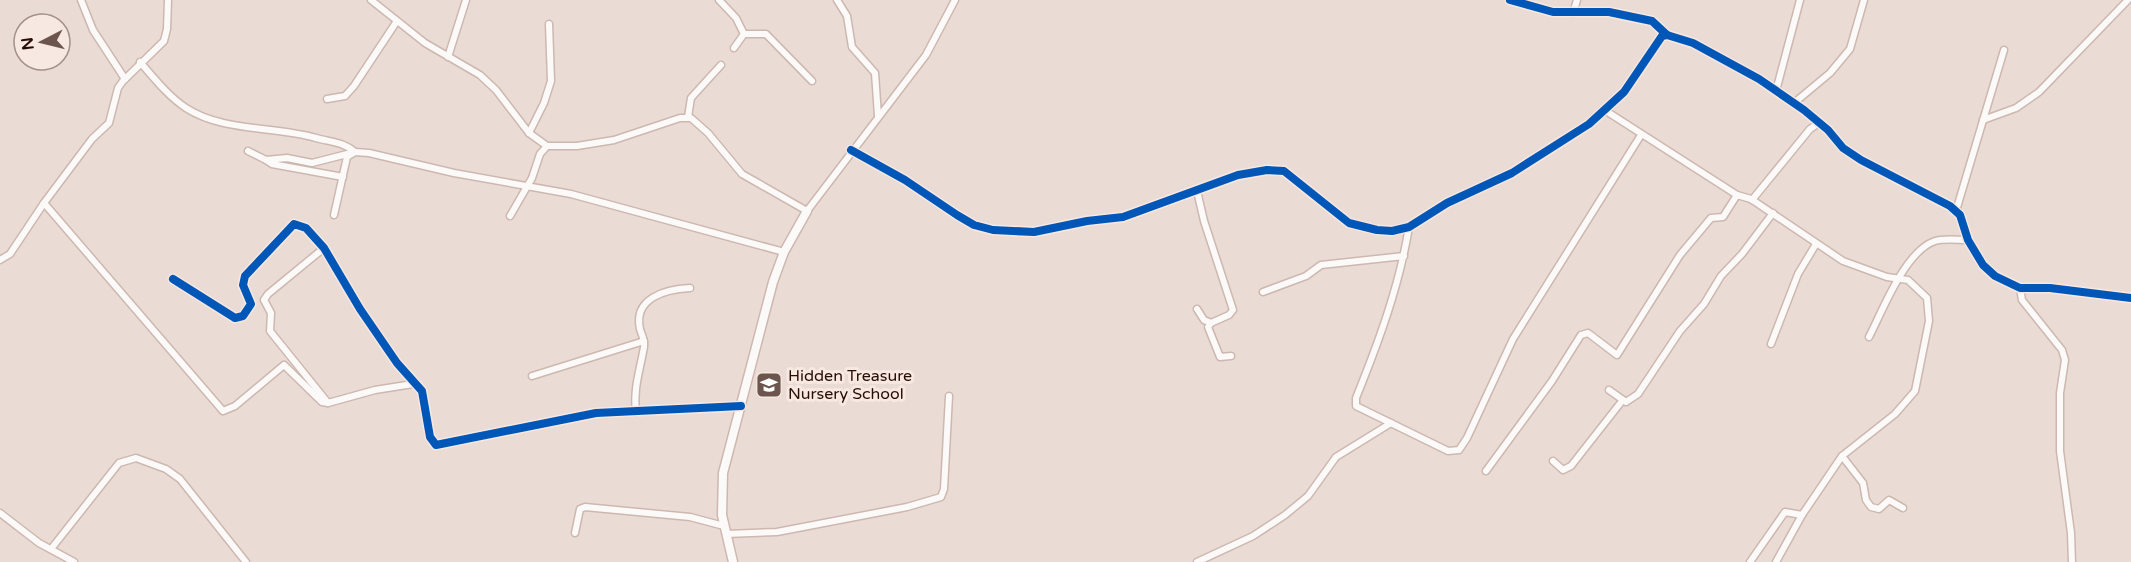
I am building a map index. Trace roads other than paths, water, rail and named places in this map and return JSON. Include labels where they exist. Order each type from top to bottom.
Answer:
[{"type":"street","points":[[81,0],[93,30],[125,79]]},
{"type":"street","points":[[0,260],[10,254],[44,203],[92,139],[109,123],[118,88],[140,62],[164,41],[167,29],[168,0]]},
{"type":"street","points":[[371,0],[448,57],[480,75],[496,90],[529,133],[547,146],[577,146],[614,140],[688,117],[696,120],[742,174],[807,211]]},
{"type":"street","points":[[448,57],[466,0]]},
{"type":"street","points":[[719,0],[736,18],[744,34]]},
{"type":"street","points":[[837,0],[847,16],[852,47],[875,73],[878,117]]},
{"type":"street","points":[[733,562],[725,530],[721,495],[723,472],[734,420],[741,406],[757,336],[784,252],[807,211],[851,150],[926,55],[955,0]]},
{"type":"street","points":[[1510,0],[1553,12],[1609,12],[1652,21],[1667,35],[1693,43],[1776,90],[1819,123],[1843,148],[1861,160],[1925,191],[1956,211],[1968,240],[1989,271],[2020,288],[2050,288],[2131,298]]},
{"type":"street","points":[[1573,13],[1577,0]]},
{"type":"street","points":[[1776,90],[1785,49],[1800,0]]},
{"type":"street","points":[[1794,103],[1830,73],[1850,49],[1864,0]]},
{"type":"street","points":[[1983,120],[2023,105],[2039,92],[2128,0]]},
{"type":"street","points":[[327,99],[345,96],[354,86],[397,21]]},
{"type":"street","points":[[529,133],[544,104],[551,81],[549,24]]},
{"type":"street","points":[[734,48],[744,34]]},
{"type":"street","points":[[744,34],[766,34],[812,81]]},
{"type":"street","points":[[851,150],[905,180],[974,225],[993,230],[1034,232],[1087,221],[1124,218],[1238,175],[1277,170],[1284,171],[1349,223],[1392,231],[1409,227],[1447,203],[1484,187],[1538,158],[1606,111],[1636,76],[1662,36],[1667,35]]},
{"type":"street","points":[[1956,211],[2004,50]]},
{"type":"street","points":[[140,62],[174,98],[198,113],[246,126],[295,132],[348,145],[355,152]]},
{"type":"street","points":[[688,117],[691,98],[721,65]]},
{"type":"street","points":[[1606,111],[1737,195],[1752,200],[1773,213],[1843,261],[1908,280],[1928,302],[1929,321],[1915,391],[1895,414],[1842,456],[1802,515],[1776,562]]},
{"type":"street","points":[[1752,200],[1810,129],[1819,123]]},
{"type":"street","points":[[1409,227],[1388,319],[1356,398],[1356,406],[1448,451],[1459,450],[1467,438],[1513,339],[1641,135]]},
{"type":"street","points":[[510,216],[532,178],[540,154],[547,146]]},
{"type":"street","points":[[248,151],[272,164],[343,177]]},
{"type":"street","points":[[334,214],[347,157],[355,152]]},
{"type":"street","points":[[266,160],[287,158],[312,163],[355,152],[571,194],[784,252]]},
{"type":"street","points":[[1197,191],[1233,310],[1229,315],[1211,323],[1208,327],[1220,357],[1231,356]]},
{"type":"street","points":[[1486,471],[1581,335],[1588,333],[1617,355],[1680,255],[1711,218],[1723,217],[1737,195]]},
{"type":"street","points":[[44,203],[223,411],[235,406],[273,371],[284,365],[322,402],[328,403],[375,390],[413,384]]},
{"type":"street","points":[[1609,390],[1622,401],[1630,402],[1638,394],[1680,331],[1704,304],[1721,276],[1742,254],[1773,213]]},
{"type":"street","points":[[173,279],[235,318],[243,316],[251,304],[243,285],[245,276],[288,228],[294,224],[306,228],[324,248],[360,309],[413,384],[422,391],[430,437],[435,445],[596,412],[741,406]]},
{"type":"street","points":[[1869,337],[1900,279],[1920,249],[1935,240],[1968,240]]},
{"type":"street","points":[[1771,344],[1798,274],[1816,244]]},
{"type":"street","points":[[324,248],[268,294],[264,300],[271,314],[270,332],[328,403]]},
{"type":"street","points":[[1263,292],[1306,276],[1321,265],[1404,256]]},
{"type":"street","points":[[636,412],[634,388],[644,341],[640,328],[644,304],[662,292],[690,288]]},
{"type":"street","points":[[2020,288],[2022,300],[2062,350],[2065,360],[2060,393],[2061,451],[2071,533],[2072,562]]},
{"type":"street","points":[[1197,309],[1204,320],[1211,323]]},
{"type":"street","points":[[532,376],[644,341]]},
{"type":"street","points":[[575,533],[580,509],[585,507],[690,517],[725,530],[777,532],[907,507],[941,497],[950,396]]},
{"type":"street","points":[[1553,461],[1563,470],[1571,466],[1622,401]]},
{"type":"street","points":[[1197,562],[1253,536],[1285,515],[1308,496],[1336,458],[1391,423]]},
{"type":"street","points":[[1842,456],[1863,483],[1866,500],[1871,507],[1879,509],[1890,500],[1904,508]]},
{"type":"street","points":[[51,549],[118,463],[136,458],[166,469],[180,479],[246,562]]},
{"type":"street","points":[[1750,562],[1785,512],[1802,515]]},
{"type":"street","points":[[0,513],[51,549],[74,562]]},
{"type":"place","name":"Hidden Treasure Nursery School","points":[[769,385]]}]
